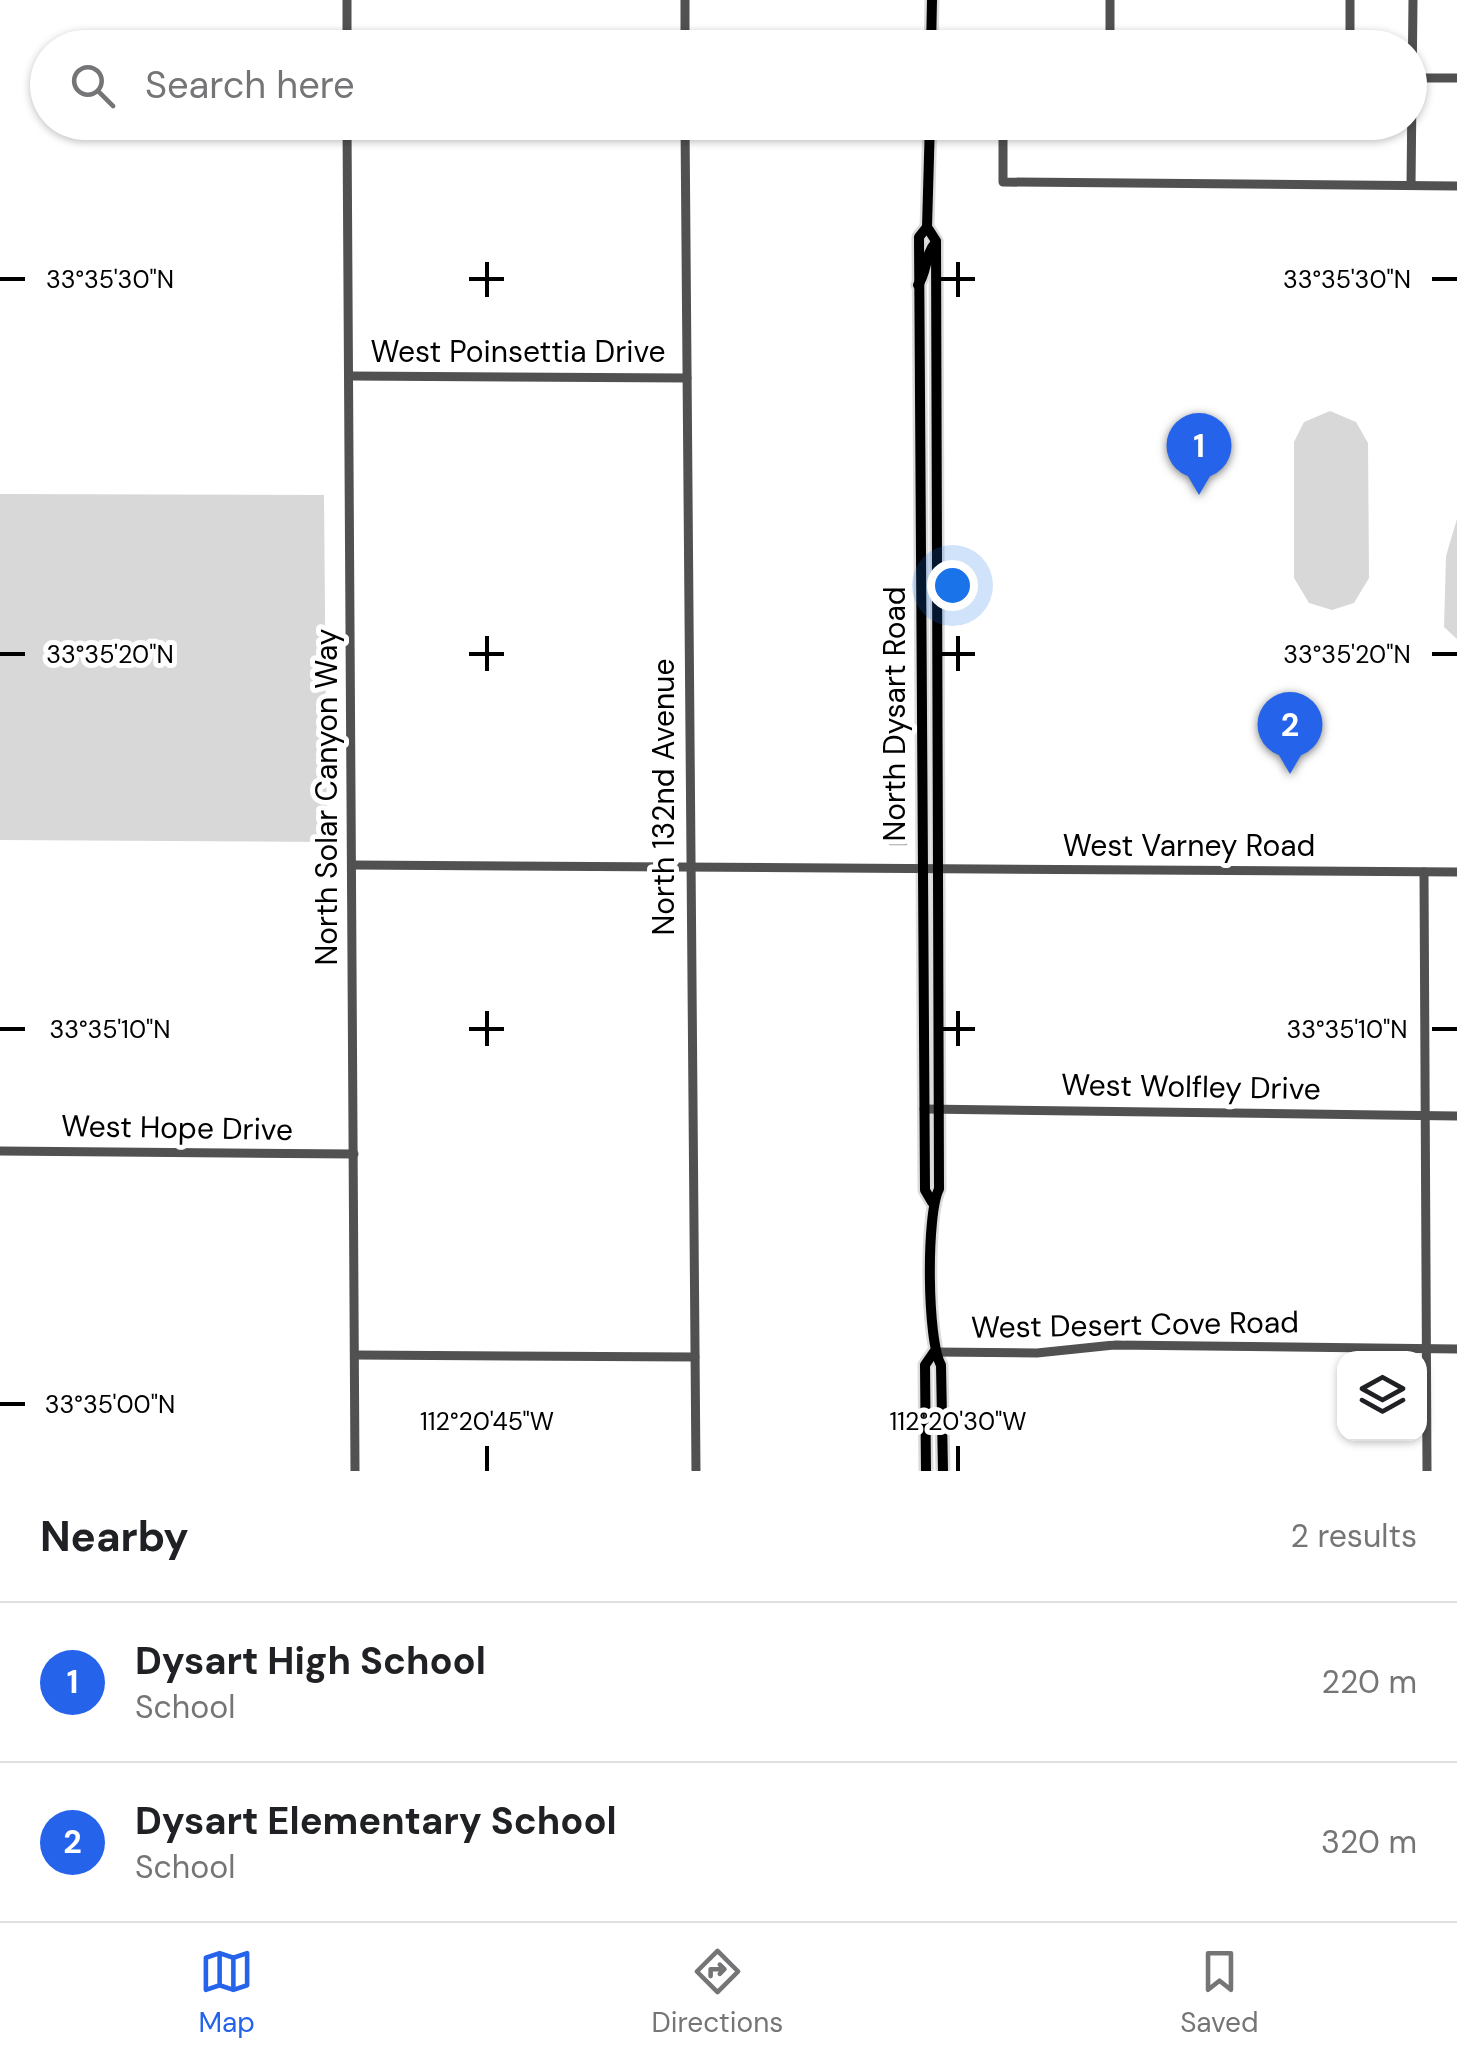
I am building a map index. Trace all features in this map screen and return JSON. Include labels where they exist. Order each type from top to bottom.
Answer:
[{"type":"main road","points":[[931,30],[932,0]]},
{"type":"main road","name":"North Dysart Road","points":[[930,140],[928,227],[936,241],[939,1189],[932,1202],[934,1352],[941,1365],[943,1471]]},
{"type":"main road","name":"North Dysart Road","points":[[928,227],[919,237],[918,285],[924,1190],[932,1202]]},
{"type":"main road","points":[[918,285],[926,274],[926,256],[936,241]]},
{"type":"main road","name":"North Dysart Road","points":[[926,1471],[925,1365],[934,1352]]},
{"type":"street","points":[[346,0],[347,30]]},
{"type":"street","points":[[685,0],[685,30]]},
{"type":"street","points":[[1110,0],[1110,30]]},
{"type":"street","points":[[1350,0],[1350,30]]},
{"type":"street","points":[[1412,30],[1413,0]]},
{"type":"street","points":[[1427,78],[1457,78]]},
{"type":"street","name":"North Solar Canyon Way","points":[[348,140],[356,1471]]},
{"type":"street","name":"North 132nd Avenue","points":[[685,140],[688,868],[696,1471]]},
{"type":"street","points":[[1003,140],[1003,182],[1457,186]]},
{"type":"street","points":[[1411,140],[1411,185]]},
{"type":"street","name":"West Poinsettia Drive","points":[[349,376],[687,378]]},
{"type":"street","name":"West Varney Road","points":[[352,864],[1457,872]]},
{"type":"street","points":[[1424,872],[1427,1471]]},
{"type":"street","name":"West Wolfley Drive","points":[[924,1110],[1457,1116]]},
{"type":"street","name":"West Hope Drive","points":[[0,1150],[354,1154]]},
{"type":"street","name":"West Desert Cove Road","points":[[934,1352],[1037,1353],[1114,1345],[1457,1349]]},
{"type":"street","points":[[355,1355],[695,1357]]},
{"type":"shaded area","points":[[1330,411],[1356,422],[1368,443],[1369,578],[1354,603],[1332,610],[1309,603],[1294,578],[1294,442],[1304,422]]},
{"type":"shaded area","points":[[0,494],[324,495],[327,842],[0,840]]},
{"type":"shaded area","points":[[1457,519],[1457,639],[1444,627],[1446,556]]},
{"type":"waterway","points":[[890,844],[906,844]]},
{"type":"place","name":"Dysart High School","points":[[1199,495]]},
{"type":"place","name":"Dysart Elementary School","points":[[1290,774]]}]
